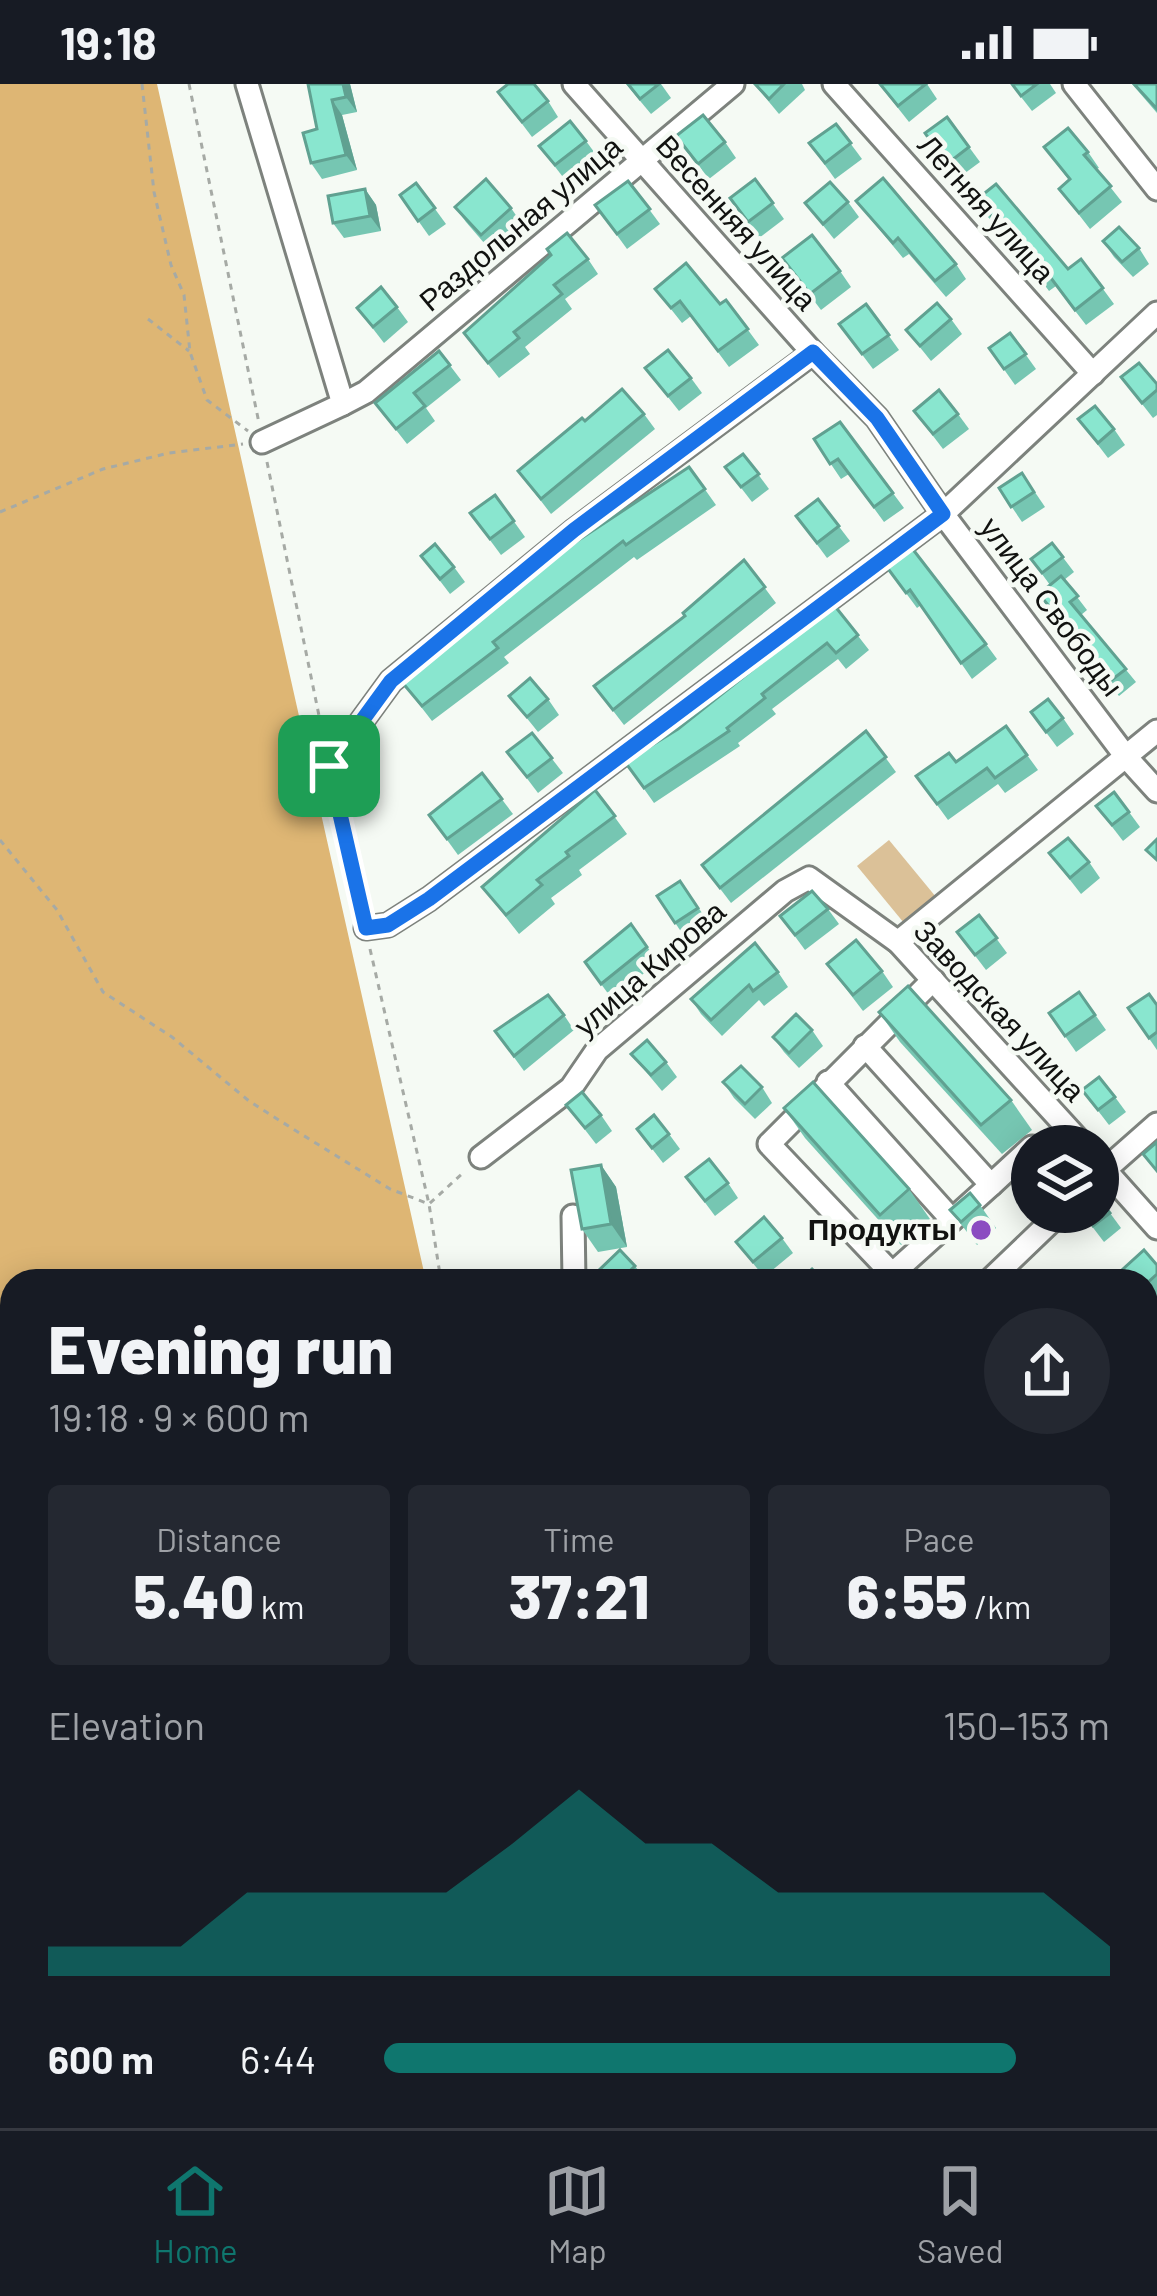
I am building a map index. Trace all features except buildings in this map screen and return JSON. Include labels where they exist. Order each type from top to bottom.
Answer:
[{"type":"street","points":[[247,84],[344,404]]},
{"type":"street","name":"Весенняя улица","points":[[574,84],[877,418],[943,514]]},
{"type":"street","name":"Раздольная улица","points":[[262,442],[366,392],[734,84]]},
{"type":"street","name":"Летняя улица","points":[[834,84],[1093,374]]},
{"type":"street","points":[[1074,84],[1157,189]]},
{"type":"street","points":[[366,928],[388,925],[429,899],[943,514],[1157,313]]},
{"type":"street","points":[[329,766],[391,681],[574,530],[813,352]]},
{"type":"street","name":"улица Свободы","points":[[943,514],[1157,791]]},
{"type":"street","points":[[898,942],[1157,731]]},
{"type":"street","name":"Заводская улица","points":[[809,878],[898,942],[1065,1125]]},
{"type":"street","name":"улица Кирова","points":[[481,1157],[572,1088],[598,1050],[785,892],[809,878]]},
{"type":"street","points":[[887,1269],[769,1144],[933,980]]},
{"type":"street","points":[[866,1046],[991,1185]]},
{"type":"street","points":[[828,1082],[952,1220]]},
{"type":"street","points":[[1057,1125],[1061,1121]]},
{"type":"street","points":[[1119,1154],[1157,1124]]},
{"type":"street","points":[[905,1269],[1011,1167]]},
{"type":"street","points":[[1119,1189],[1157,1228]]},
{"type":"street","points":[[573,1216],[574,1269]]},
{"type":"street","points":[[1002,1269],[1039,1233]]},
{"type":"path","points":[[142,84],[154,191],[171,265],[184,296],[190,352],[207,400],[262,442]]},
{"type":"path","points":[[189,84],[329,766],[429,1204],[439,1269]]},
{"type":"path","points":[[148,319],[190,352]]},
{"type":"path","points":[[0,512],[103,469],[169,453],[262,442]]},
{"type":"path","points":[[0,840],[58,910],[103,992],[172,1037],[293,1129],[390,1189],[429,1204]]},
{"type":"path","points":[[429,1204],[481,1157]]},
{"type":"shaded area","points":[[0,84],[157,84],[423,1269],[0,1269]]},
{"type":"shaded area","points":[[889,840],[936,897],[904,923],[857,866]]},
{"type":"place","name":"Продукты","points":[[981,1230]]},
{"type":"route","points":[[813,352],[877,418],[943,514],[388,925],[366,928],[329,766],[391,681],[574,530],[813,352]]}]
